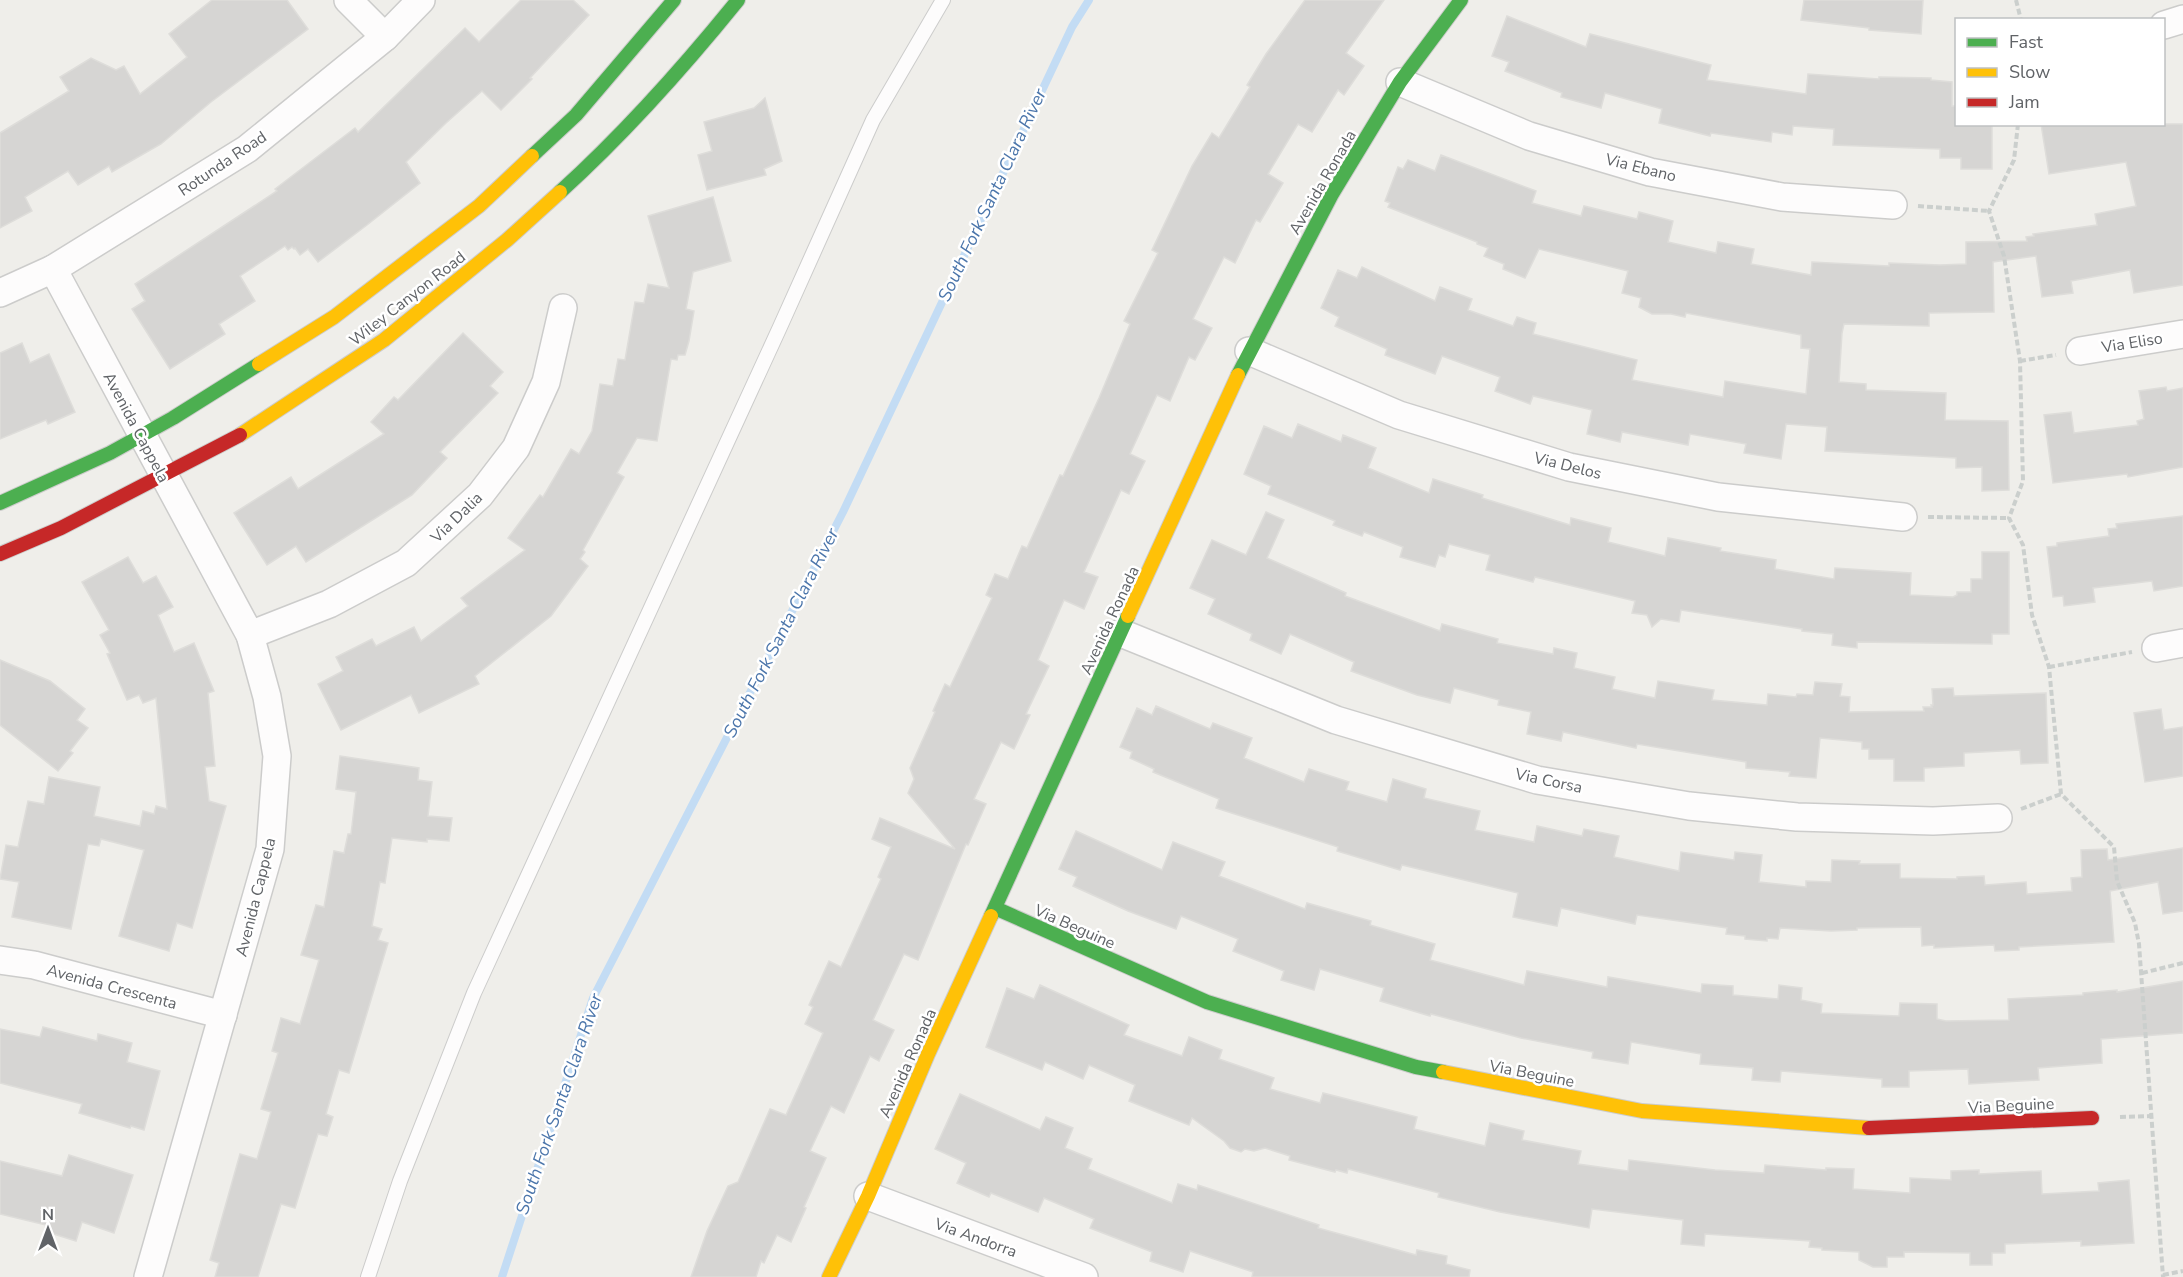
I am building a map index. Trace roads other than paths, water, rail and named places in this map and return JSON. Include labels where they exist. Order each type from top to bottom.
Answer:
[{"type":"street","points":[[348,0],[385,37]]},
{"type":"street","name":"Rotunda Road","points":[[0,293],[53,269],[247,149],[385,37],[420,0]]},
{"type":"street","name":"Wiley Canyon Road","points":[[0,503],[111,453],[185,411],[334,317],[479,206],[576,115],[674,0]]},
{"type":"street","name":"Wiley Canyon Road","points":[[0,554],[61,528],[229,442],[384,340],[507,240],[603,153],[693,56],[738,0]]},
{"type":"street","name":"Avenida Ronada","points":[[829,1277],[868,1196],[928,1054],[1249,351],[1332,194],[1400,82],[1461,0]]},
{"type":"street","points":[[2165,24],[2183,19]]},
{"type":"street","name":"Via Ebano","points":[[1400,82],[1529,136],[1650,172],[1782,196],[1893,205]]},
{"type":"street","name":"Avenida Cappela","points":[[53,269],[250,635],[267,697],[277,756],[270,849],[148,1277]]},
{"type":"street","name":"Via Dalia","points":[[250,635],[329,604],[406,563],[480,495],[516,448],[546,382],[563,308]]},
{"type":"street","name":"Via Eliso","points":[[2080,351],[2183,334]]},
{"type":"street","name":"Via Delos","points":[[1249,351],[1399,415],[1569,467],[1718,497],[1903,517]]},
{"type":"street","name":"Via Corsa","points":[[1121,633],[1336,720],[1537,780],[1689,806],[1797,817],[1933,821],[1998,818]]},
{"type":"street","points":[[2156,648],[2183,643]]},
{"type":"street","name":"Via Beguine","points":[[995,908],[1218,1005],[1416,1067],[1631,1109],[1868,1128],[2092,1118]]},
{"type":"street","name":"Avenida Crescenta","points":[[0,960],[33,965],[223,1015]]},
{"type":"street","name":"Via Andorra","points":[[868,1196],[1084,1277]]},
{"type":"lane","points":[[368,1277],[400,1181],[474,993],[873,120],[943,0]]},
{"type":"waterway","name":"South Fork Santa Clara River","points":[[502,1277],[593,998],[843,512],[1072,27],[1089,0]]}]
